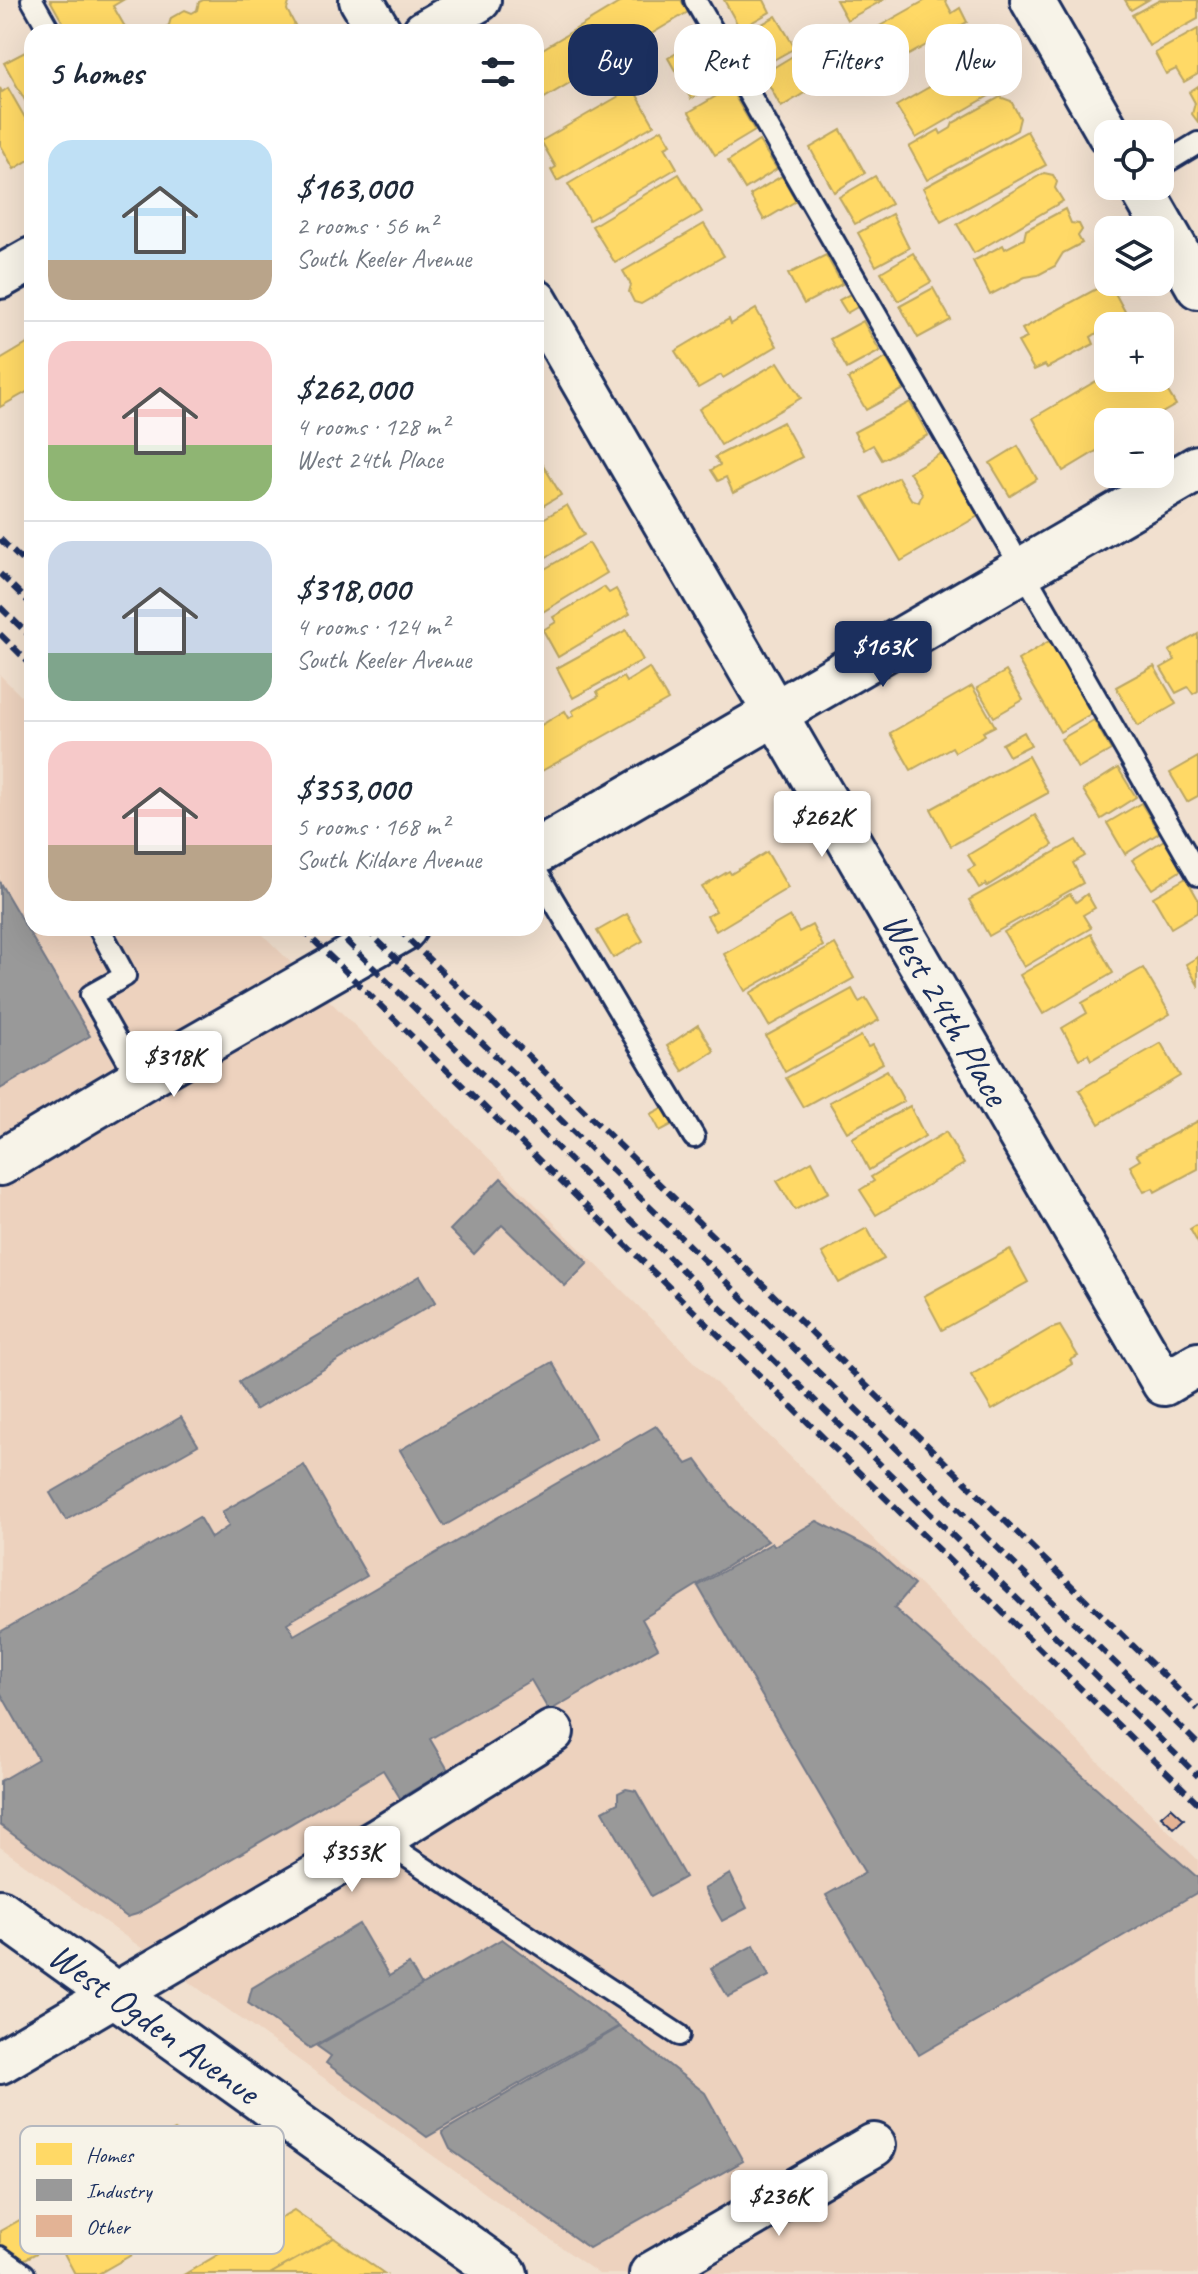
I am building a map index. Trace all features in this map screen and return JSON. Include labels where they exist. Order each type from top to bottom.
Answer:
[{"type":"street","points":[[361,0],[375,24]]},
{"type":"street","points":[[438,24],[479,0]]},
{"type":"street","points":[[1032,0],[1101,120]]},
{"type":"street","points":[[1148,200],[1198,287]]},
{"type":"street","points":[[0,277],[24,264]]},
{"type":"street","name":"West 24th Place","points":[[544,315],[775,712],[1181,1374]]},
{"type":"street","points":[[544,847],[1198,468]]},
{"type":"street","points":[[0,1163],[390,936]]},
{"type":"street","points":[[0,2062],[380,1839],[552,1732]]},
{"type":"street","name":"West Ogden Avenue","points":[[0,1912],[505,2274]]},
{"type":"street","points":[[651,2274],[874,2145]]},
{"type":"lane","points":[[32,0],[46,24]]},
{"type":"lane","points":[[695,0],[1198,875]]},
{"type":"lane","points":[[1174,158],[1198,143]]},
{"type":"lane","points":[[544,884],[694,1137]]},
{"type":"lane","points":[[103,936],[125,976],[91,995],[139,1080]]},
{"type":"lane","points":[[380,1839],[679,2035]]},
{"type":"lane","points":[[0,2257],[24,2274]]},
{"type":"shaded area","points":[[0,675],[24,699],[24,936],[264,936],[1198,1860],[1198,2274],[599,2274],[0,1847]]},
{"type":"building: Homes","points":[[50,0],[123,0],[113,6],[123,24],[64,24]]},
{"type":"building: Homes","points":[[287,0],[287,10],[294,24],[169,24],[171,18],[185,10],[192,13],[197,10],[199,2]]},
{"type":"building: Homes","points":[[624,0],[681,0],[688,12],[658,30],[658,24],[584,24]]},
{"type":"building: Homes","points":[[724,0],[764,0],[770,12],[749,24],[737,24]]},
{"type":"building: Homes","points":[[836,0],[883,0],[847,20]]},
{"type":"building: Homes","points":[[926,0],[945,0],[952,13],[960,8],[967,22],[925,24],[925,46],[909,55],[909,24],[883,24]]},
{"type":"building: Homes","points":[[1125,0],[1148,0],[1131,10]]},
{"type":"building: Homes","points":[[1160,0],[1198,0],[1198,19],[1149,46],[1132,15]]},
{"type":"building: Homes","points":[[776,16],[792,43],[792,50],[776,59],[776,24],[762,24]]},
{"type":"building: Homes","points":[[1198,29],[1198,74],[1184,82],[1176,69],[1166,74],[1155,53]]},
{"type":"building: Homes","points":[[568,34],[568,84],[544,98],[544,48]]},
{"type":"building: Homes","points":[[24,53],[24,99],[4,63]]},
{"type":"building: Homes","points":[[674,54],[674,69],[668,58]]},
{"type":"building: Homes","points":[[792,56],[792,96],[799,96],[781,107],[775,96],[776,66]]},
{"type":"building: Homes","points":[[1198,86],[1198,122],[1192,114],[1195,103],[1189,92]]},
{"type":"building: Homes","points":[[0,88],[2,92],[8,88],[24,116],[24,163],[14,169],[0,144]]},
{"type":"building: Homes","points":[[925,89],[925,96],[989,96],[916,138],[896,106]]},
{"type":"building: Homes","points":[[619,96],[638,96],[654,125],[557,181],[551,170],[556,167],[544,146],[544,139]]},
{"type":"building: Homes","points":[[716,96],[735,96],[755,131],[715,155],[689,112]]},
{"type":"building: Homes","points":[[1000,97],[1011,101],[1020,118],[1017,130],[927,180],[909,147],[939,130],[941,134],[953,123]]},
{"type":"building: Homes","points":[[662,129],[671,144],[665,147],[677,168],[589,220],[568,184]]},
{"type":"building: Homes","points":[[841,130],[865,173],[834,192],[810,148]]},
{"type":"building: Homes","points":[[1027,131],[1046,165],[941,222],[923,188]]},
{"type":"building: Homes","points":[[759,141],[777,169],[745,189],[728,161]]},
{"type":"building: Homes","points":[[1044,173],[1053,175],[1057,182],[1055,188],[1063,201],[974,253],[957,224]]},
{"type":"building: Homes","points":[[679,174],[702,212],[615,263],[592,226]]},
{"type":"building: Homes","points":[[782,176],[796,201],[764,220],[750,195]]},
{"type":"building: Homes","points":[[875,176],[891,204],[855,224],[839,197]]},
{"type":"building: Homes","points":[[1065,209],[1071,223],[1079,224],[1082,230],[1078,236],[1082,243],[1063,253],[1055,266],[990,295],[973,261],[1003,245],[1005,249],[1024,239],[1026,230]]},
{"type":"building: Homes","points":[[892,214],[909,248],[876,266],[858,233]]},
{"type":"building: Homes","points":[[704,224],[724,256],[641,304],[634,302],[629,292],[631,285],[623,271]]},
{"type":"building: Homes","points":[[913,253],[931,282],[898,301],[881,272]]},
{"type":"building: Homes","points":[[826,255],[842,284],[804,304],[788,274]]},
{"type":"building: Homes","points":[[933,288],[951,320],[918,338],[900,306]]},
{"type":"building: Homes","points":[[1094,290],[1094,296],[1117,296],[1125,312],[1094,312],[1094,335],[1091,337],[1094,344],[1047,368],[1045,365],[1034,370],[1018,342],[1027,338],[1022,329]]},
{"type":"building: Homes","points":[[850,294],[859,306],[847,313],[839,300]]},
{"type":"building: Homes","points":[[756,309],[777,346],[723,378],[721,375],[698,388],[675,351],[729,319],[731,324]]},
{"type":"building: Homes","points":[[863,321],[880,351],[847,369],[830,339]]},
{"type":"building: Homes","points":[[24,346],[24,394],[0,407],[0,360]]},
{"type":"building: Homes","points":[[886,358],[904,389],[866,410],[848,379]]},
{"type":"building: Homes","points":[[778,362],[801,398],[721,445],[699,409]]},
{"type":"building: Homes","points":[[1094,382],[1094,392],[1168,392],[1176,405],[1171,408],[1094,408],[1094,452],[1063,471],[1033,418]]},
{"type":"building: Homes","points":[[910,402],[928,435],[882,460],[873,445],[864,450],[854,432]]},
{"type":"building: Homes","points":[[783,422],[802,457],[733,493],[726,477],[718,481],[711,470],[720,465],[715,457]]},
{"type":"building: Homes","points":[[1018,446],[1037,479],[1010,496],[990,463]]},
{"type":"building: Homes","points":[[943,452],[980,515],[901,561],[863,497],[898,477],[911,499],[919,502],[922,493],[909,472]]},
{"type":"building: Homes","points":[[544,466],[561,495],[544,505]]},
{"type":"building: Homes","points":[[567,505],[584,535],[544,558],[544,518]]},
{"type":"building: Homes","points":[[589,543],[607,573],[544,611],[544,569]]},
{"type":"building: Homes","points":[[604,587],[609,593],[616,589],[630,614],[558,657],[544,632],[556,622],[553,617]]},
{"type":"building: Homes","points":[[626,630],[643,660],[573,698],[557,668]]},
{"type":"building: Homes","points":[[1198,634],[1198,691],[1193,694],[1188,687],[1176,693],[1161,668],[1175,660],[1169,651]]},
{"type":"building: Homes","points":[[1051,640],[1094,712],[1060,732],[1018,660]]},
{"type":"building: Homes","points":[[1154,666],[1176,704],[1138,726],[1116,687]]},
{"type":"building: Homes","points":[[649,668],[668,700],[544,770],[544,723],[565,711],[569,718],[574,715],[572,711],[599,696],[597,692],[623,677],[626,682]]},
{"type":"building: Homes","points":[[1006,671],[1023,700],[994,717],[977,688]]},
{"type":"building: Homes","points":[[972,686],[995,726],[955,752],[952,747],[911,770],[890,733]]},
{"type":"building: Homes","points":[[1094,720],[1111,750],[1078,769],[1061,739]]},
{"type":"building: Homes","points":[[1024,732],[1031,745],[1009,756],[1002,744]]},
{"type":"building: Homes","points":[[1028,756],[1048,793],[951,846],[931,809]]},
{"type":"building: Homes","points":[[1198,757],[1198,796],[1187,802],[1170,773]]},
{"type":"building: Homes","points":[[1118,768],[1136,797],[1101,819],[1083,790]]},
{"type":"building: Homes","points":[[1141,803],[1159,833],[1125,854],[1107,823]]},
{"type":"building: Homes","points":[[1035,815],[1053,845],[979,888],[968,870],[975,866],[968,855]]},
{"type":"building: Homes","points":[[1076,840],[1085,856],[1073,863],[1083,883],[989,936],[969,900]]},
{"type":"building: Homes","points":[[1164,840],[1183,869],[1152,889],[1132,860]]},
{"type":"building: Homes","points":[[767,852],[788,888],[716,931],[707,916],[716,911],[702,887]]},
{"type":"building: Homes","points":[[1186,878],[1198,899],[1198,912],[1171,928],[1153,897]]},
{"type":"building: Homes","points":[[1070,894],[1076,902],[1087,894],[1095,908],[1083,915],[1091,928],[1024,967],[1004,932]]},
{"type":"building: Homes","points":[[627,914],[643,941],[613,958],[597,931]]},
{"type":"building: Homes","points":[[790,916],[799,932],[812,925],[823,946],[745,991],[724,954]]},
{"type":"building: Homes","points":[[1091,934],[1113,973],[1043,1014],[1020,975]]},
{"type":"building: Homes","points":[[835,944],[854,978],[769,1026],[750,993]]},
{"type":"building: Homes","points":[[1198,957],[1198,985],[1186,964]]},
{"type":"building: Homes","points":[[1143,968],[1170,1014],[1091,1060],[1088,1054],[1079,1059],[1062,1028],[1087,1013],[1082,1003]]},
{"type":"building: Homes","points":[[852,989],[859,1002],[866,998],[879,1020],[785,1072],[766,1036]]},
{"type":"building: Homes","points":[[698,1025],[714,1051],[683,1071],[667,1046]]},
{"type":"building: Homes","points":[[861,1036],[868,1047],[873,1045],[883,1063],[803,1107],[786,1078]]},
{"type":"building: Homes","points":[[1161,1043],[1180,1076],[1099,1124],[1079,1090]]},
{"type":"building: Homes","points":[[887,1070],[904,1101],[847,1132],[829,1102]]},
{"type":"building: Homes","points":[[910,1106],[925,1136],[869,1170],[852,1138]]},
{"type":"building: Homes","points":[[664,1107],[673,1124],[660,1131],[651,1114]]},
{"type":"building: Homes","points":[[1198,1121],[1198,1169],[1155,1192],[1153,1188],[1144,1192],[1130,1166],[1140,1160],[1136,1154]]},
{"type":"building: Homes","points":[[946,1132],[964,1164],[876,1215],[860,1190],[874,1181],[871,1177]]},
{"type":"building: Homes","points":[[812,1161],[829,1192],[795,1210],[777,1181]]},
{"type":"building: Homes","points":[[1198,1224],[1198,1243],[1190,1229]]},
{"type":"building: Homes","points":[[867,1228],[884,1259],[839,1283],[822,1253]]},
{"type":"building: Homes","points":[[1010,1249],[1028,1282],[942,1330],[924,1296]]},
{"type":"building: Homes","points":[[1060,1326],[1078,1356],[1070,1360],[1072,1364],[992,1410],[971,1375]]},
{"type":"building: Homes","points":[[294,2210],[334,2238],[270,2274],[185,2274],[219,2254],[284,2254],[284,2216]]},
{"type":"building: Homes","points":[[20,2220],[20,2254],[35,2254],[21,2261],[0,2247],[0,2231]]},
{"type":"building: Homes","points":[[334,2238],[385,2274],[270,2274]]},
{"type":"building: Homes","points":[[64,2254],[133,2254],[98,2274],[75,2274]]},
{"type":"building: Industry","points":[[0,883],[24,924],[24,936],[31,936],[90,1036],[0,1089]]},
{"type":"building: Industry","points":[[501,1178],[588,1263],[565,1286],[502,1225],[474,1254],[450,1230]]},
{"type":"building: Industry","points":[[420,1276],[436,1302],[255,1410],[239,1382]]},
{"type":"building: Industry","points":[[552,1362],[596,1438],[444,1526],[400,1450]]},
{"type":"building: Industry","points":[[181,1417],[198,1445],[66,1520],[50,1493]]},
{"type":"building: Industry","points":[[656,1426],[687,1464],[696,1460],[731,1507],[768,1541],[642,1619],[658,1648],[549,1711],[531,1680],[430,1739],[448,1770],[400,1798],[383,1770],[127,1917],[0,1825],[0,1781],[38,1759],[0,1692],[0,1632],[199,1517],[211,1538],[229,1526],[222,1512],[304,1465],[367,1576],[287,1623],[294,1635]]},
{"type":"building: Industry","points":[[817,1521],[876,1551],[914,1585],[894,1608],[1198,1878],[1198,1892],[919,2055],[826,1895],[865,1873],[698,1586]]},
{"type":"building: Industry","points":[[626,1789],[636,1791],[685,1877],[651,1896],[603,1811],[618,1803],[618,1793]]},
{"type":"building: Industry","points":[[730,1874],[747,1908],[722,1921],[704,1889]]},
{"type":"building: Industry","points":[[359,1924],[389,1976],[409,1964],[422,1986],[310,2048],[248,2003],[252,1988]]},
{"type":"building: Industry","points":[[502,1939],[619,2026],[427,2137],[326,2063],[331,2056],[317,2046]]},
{"type":"building: Industry","points":[[754,1945],[769,1976],[728,1997],[711,1968]]},
{"type":"building: Industry","points":[[620,2027],[705,2093],[743,2161],[589,2248],[450,2149],[442,2132]]},
{"type":"building: Other","points":[[1171,1807],[1184,1819],[1174,1828],[1161,1816]]},
{"type":"railway","points":[[0,539],[24,562]]},
{"type":"railway","points":[[0,574],[24,597]]},
{"type":"railway","points":[[0,607],[24,630]]},
{"type":"railway","points":[[0,634],[24,658]]},
{"type":"railway","points":[[309,936],[1198,1803]]},
{"type":"railway","points":[[341,936],[1198,1776]]},
{"type":"railway","points":[[373,936],[1198,1744]]},
{"type":"railway","points":[[405,936],[1198,1709]]}]
